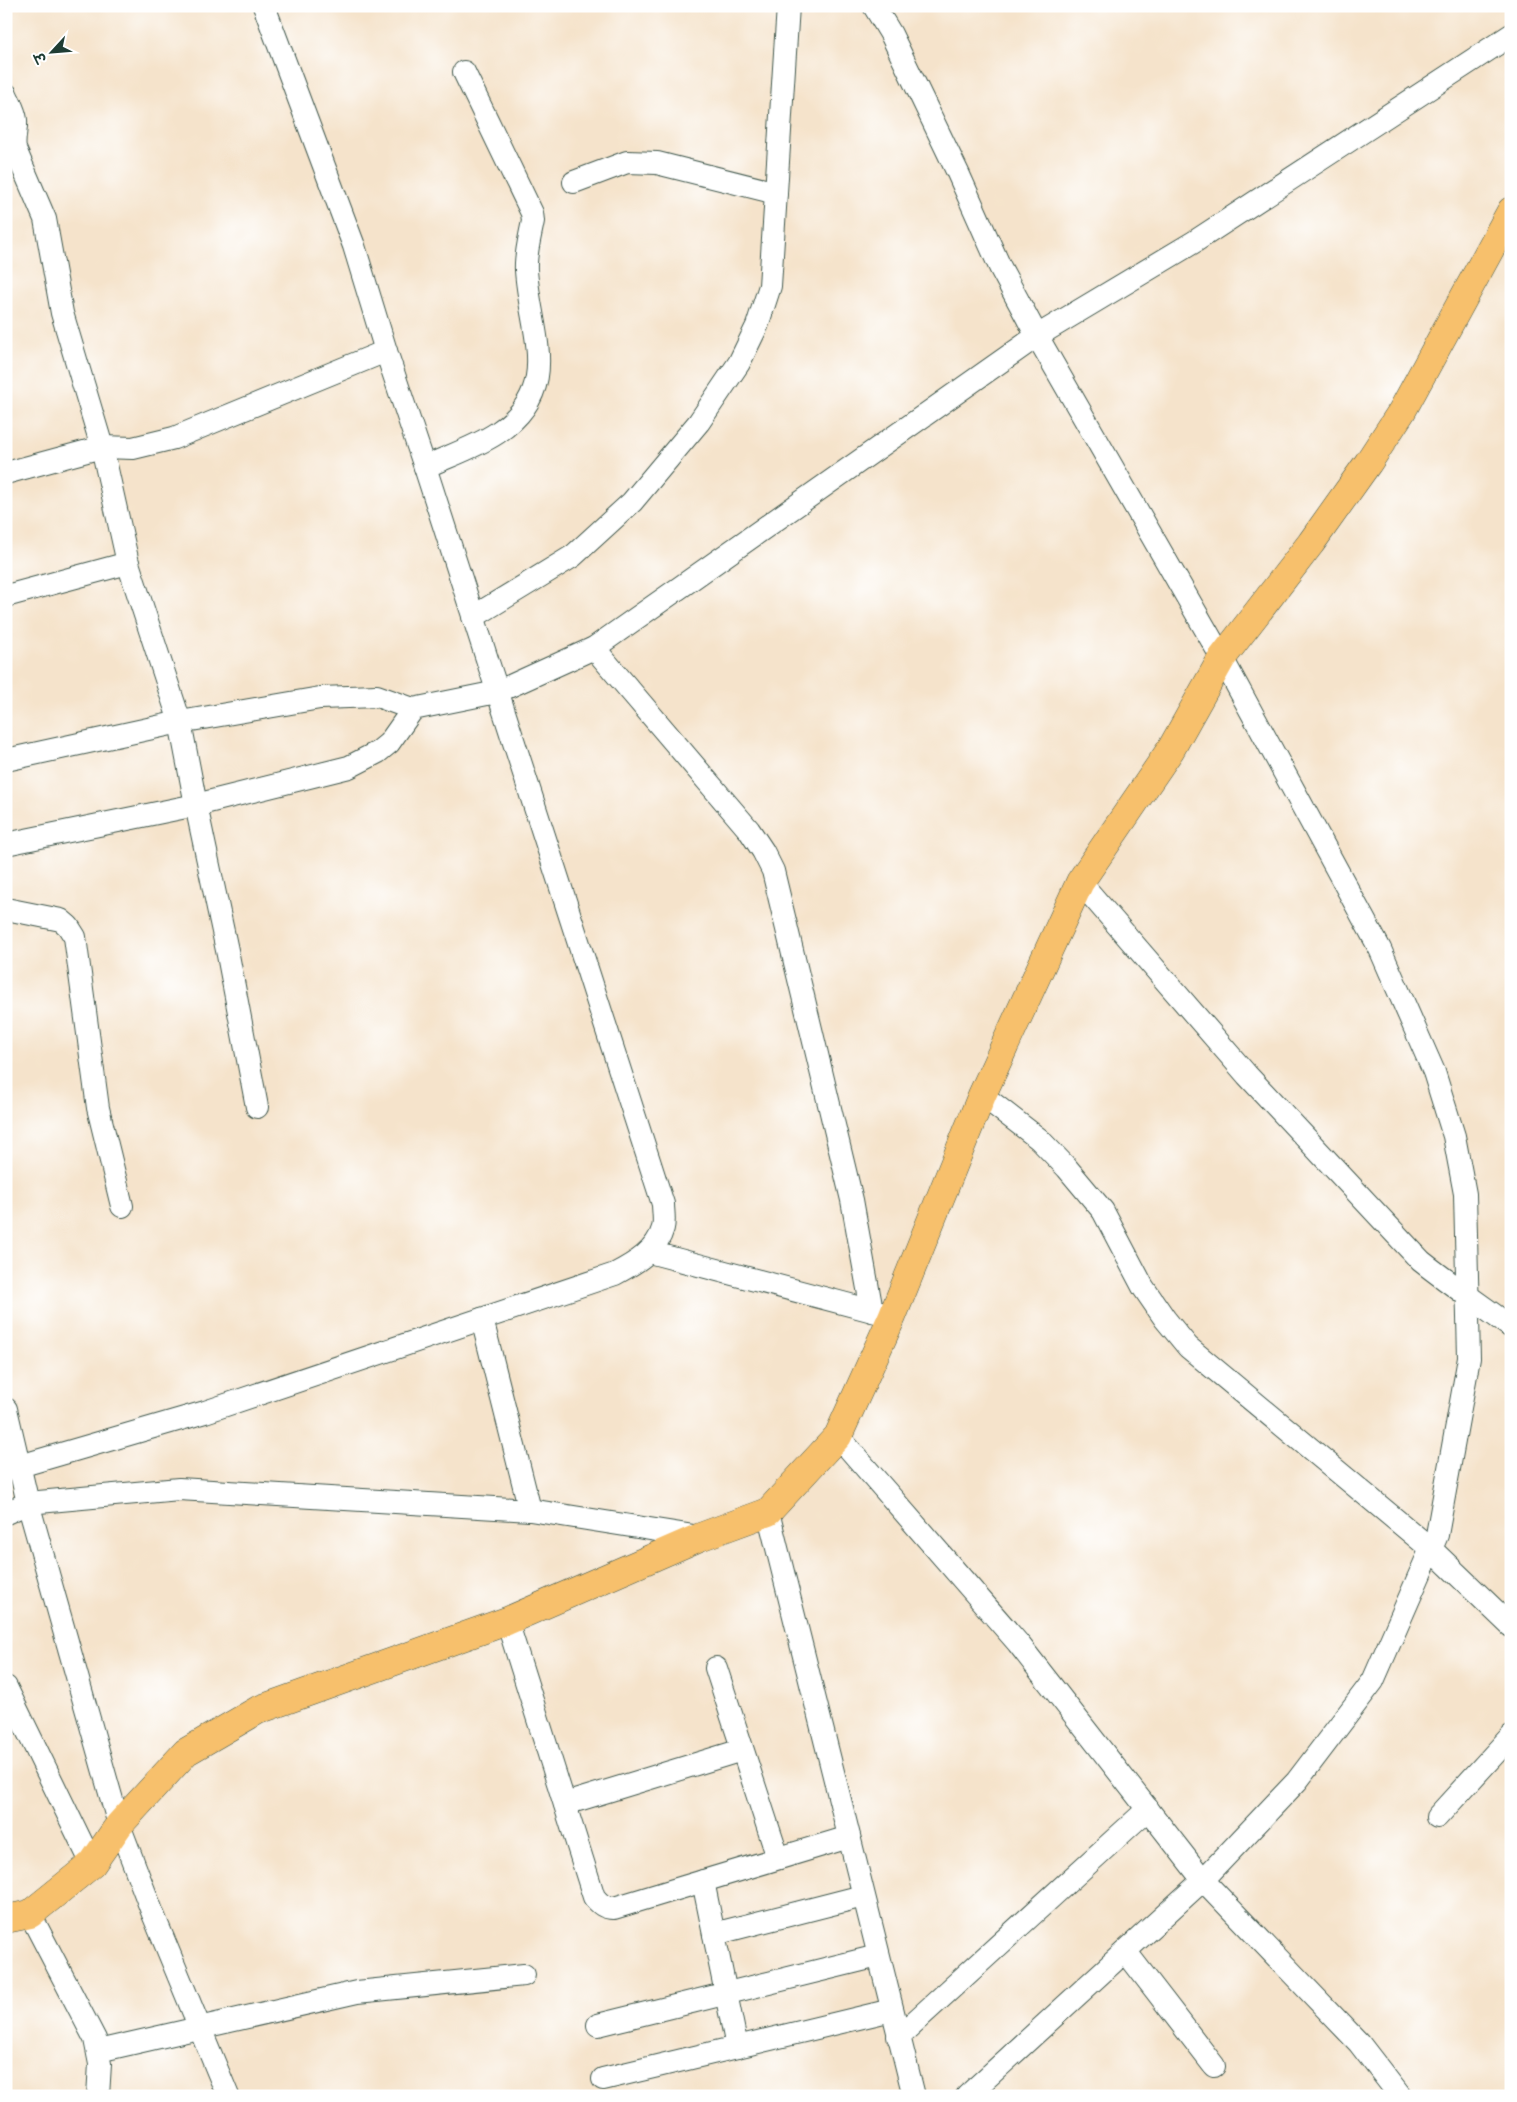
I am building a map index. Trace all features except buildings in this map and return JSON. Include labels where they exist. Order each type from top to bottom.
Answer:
[{"type":"main road","points":[[18,1916],[92,1864],[119,1825],[186,1752],[258,1710],[507,1621],[700,1537],[768,1512],[838,1436],[882,1314],[1080,882],[1171,749],[1222,658],[1311,543],[1397,418],[1511,211]]},
{"type":"street","points":[[13,1468],[214,1410],[615,1274],[634,1264],[649,1252],[663,1228],[663,1204],[426,467],[386,351],[354,246],[264,6]]},
{"type":"street","points":[[473,617],[574,556],[632,502],[698,422],[738,363],[757,326],[770,286],[788,6]]},
{"type":"street","points":[[874,6],[891,34],[958,173],[1000,267],[1037,336],[1222,658],[1380,949],[1434,1072],[1454,1136],[1465,1194],[1469,1358],[1437,1535],[1373,1681],[1297,1781],[1203,1880],[967,2096]]},
{"type":"street","points":[[6,760],[180,722],[320,698],[377,696],[413,709],[497,692],[594,648],[1037,336],[1194,242],[1511,35]]},
{"type":"street","points":[[426,467],[488,438],[508,424],[527,403],[532,394],[540,366],[526,270],[533,221],[532,213],[464,72]]},
{"type":"street","points":[[6,94],[15,111],[16,122],[13,138],[15,149],[45,219],[62,312],[102,447],[128,563],[180,722],[228,954],[257,1107]]},
{"type":"street","points":[[574,182],[626,162],[657,163],[776,193]]},
{"type":"street","points":[[6,474],[102,447],[133,448],[174,438],[386,351]]},
{"type":"street","points":[[6,596],[128,563]]},
{"type":"street","points":[[594,648],[749,830],[773,871],[852,1200],[882,1314],[649,1252]]},
{"type":"street","points":[[6,844],[196,805],[349,767],[378,752],[389,743],[413,709]]},
{"type":"street","points":[[1080,882],[1247,1075],[1421,1261],[1454,1288],[1467,1294],[1511,1326]]},
{"type":"street","points":[[6,909],[61,920],[68,926],[74,937],[98,1108],[122,1206]]},
{"type":"street","points":[[982,1095],[1039,1139],[1067,1168],[1103,1211],[1143,1287],[1165,1319],[1188,1347],[1431,1549],[1511,1626]]},
{"type":"street","points":[[482,1319],[530,1510]]},
{"type":"street","points":[[7,1415],[13,1468],[28,1503],[119,1825],[228,2096]]},
{"type":"street","points":[[838,1436],[1018,1643],[1203,1880],[1359,2043],[1400,2096]]},
{"type":"street","points":[[6,1513],[28,1503],[179,1489],[530,1510],[700,1537]]},
{"type":"street","points":[[768,1512],[914,2096]]},
{"type":"street","points":[[507,1621],[594,1897],[600,1904],[607,1908],[614,1908],[849,1837]]},
{"type":"street","points":[[716,1668],[778,1858]]},
{"type":"street","points":[[6,1687],[92,1864]]},
{"type":"street","points":[[1438,1817],[1511,1736]]},
{"type":"street","points":[[565,1804],[742,1750]]},
{"type":"street","points":[[898,2037],[1148,1810]]},
{"type":"street","points":[[703,1881],[737,2047]]},
{"type":"street","points":[[714,1934],[863,1896]]},
{"type":"street","points":[[18,1916],[95,2039],[100,2064],[98,2096]]},
{"type":"street","points":[[1126,1952],[1214,2066]]},
{"type":"street","points":[[598,2024],[878,1956]]},
{"type":"street","points":[[98,2051],[357,1992],[524,1975]]},
{"type":"street","points":[[603,2079],[892,2010]]}]
